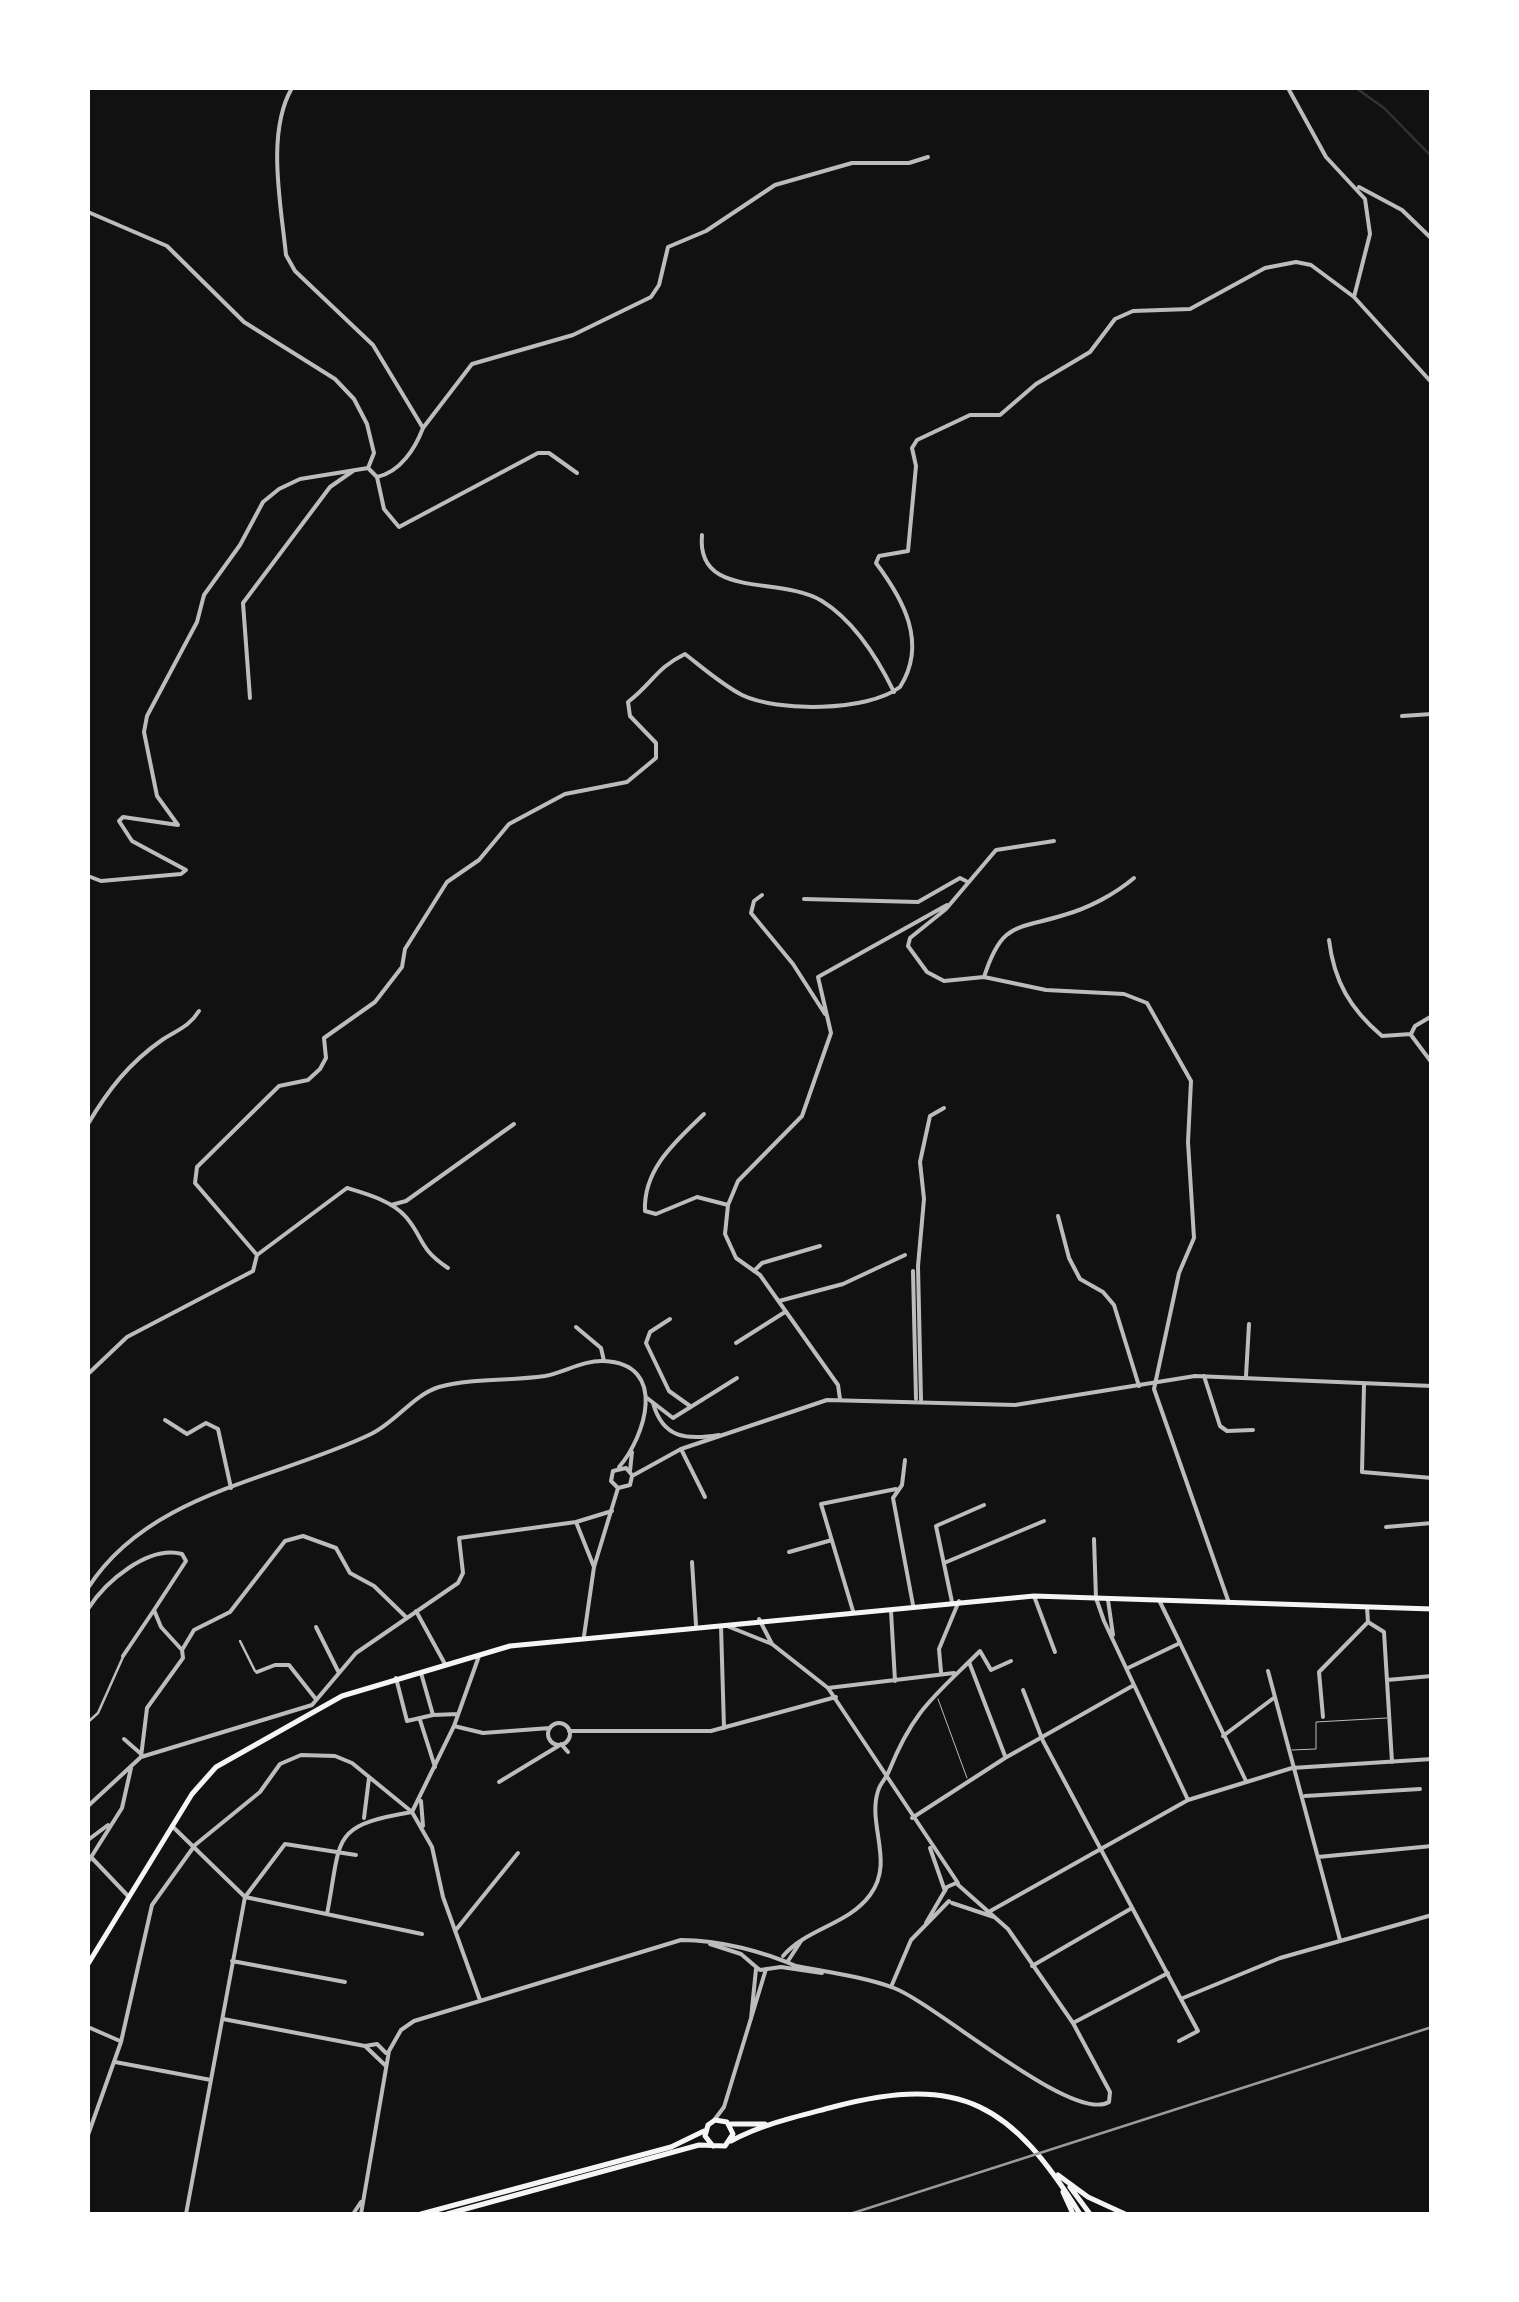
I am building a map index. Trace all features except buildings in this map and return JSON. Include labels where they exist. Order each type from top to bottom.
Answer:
[{"type":"main road","points":[[88,1964],[90,1952],[198,1785],[216,1767],[314,1708],[396,1678],[479,1654],[583,1636],[1034,1596],[1432,1609]]},
{"type":"main road","points":[[447,2214],[698,2144],[725,2146],[772,2124],[882,2095],[932,2093],[997,2116],[1034,2147],[1090,2214]]},
{"type":"main road","points":[[422,2214],[671,2147],[692,2140],[715,2120],[772,2124]]},
{"type":"main road","points":[[728,2123],[731,2141]]},
{"type":"main road","points":[[706,2129],[713,2146]]},
{"type":"main road","points":[[1063,2183],[1076,2214]]},
{"type":"main road","points":[[1063,2183],[1124,2214]]},
{"type":"street","points":[[292,88],[282,104],[279,131],[286,255],[294,270],[372,345],[422,428]]},
{"type":"street","points":[[1288,88],[1330,163],[1358,187],[1402,210],[1432,239]]},
{"type":"street","points":[[377,476],[395,469],[472,364],[573,335],[624,313],[656,292],[668,248],[706,231],[765,189],[852,163],[900,164],[928,156]]},
{"type":"street","points":[[1354,297],[1362,281],[1370,220],[1358,187]]},
{"type":"street","points":[[88,212],[167,246],[244,322],[335,379],[354,399],[367,424],[374,452],[368,468]]},
{"type":"street","points":[[257,1255],[195,1183],[197,1167],[279,1086],[308,1080],[320,1070],[326,1058],[324,1038],[375,1002],[402,967],[405,950],[447,882],[478,860],[509,824],[565,794],[627,782],[656,758],[656,742],[630,716],[628,702],[647,688],[661,666],[685,654],[745,697],[813,707],[849,704],[894,692],[904,680],[911,618],[876,563],[879,556],[908,550],[916,466],[912,448],[918,440],[970,415],[1000,415],[1036,384],[1090,352],[1115,319],[1134,312],[1190,309],[1265,268],[1296,262],[1311,265],[1354,297],[1432,383]]},
{"type":"street","points":[[368,468],[377,476],[384,509],[400,527],[538,453],[549,453],[577,473]]},
{"type":"street","points":[[88,876],[101,881],[186,870],[182,864],[144,850],[119,826],[123,817],[174,827],[179,821],[157,796],[144,732],[147,716],[182,653],[204,596],[240,545],[263,502],[300,480],[368,468]]},
{"type":"street","points":[[250,698],[243,602],[330,487],[354,471]]},
{"type":"street","points":[[702,535],[702,560],[714,574],[804,592],[825,603],[874,654],[894,692]]},
{"type":"street","points":[[1402,716],[1432,714]]},
{"type":"street","points":[[1054,841],[996,850],[951,902],[910,938],[908,946],[927,972],[944,981],[984,978],[1046,990],[1124,994],[1147,1004],[1191,1081],[1188,1142],[1194,1238],[1179,1274],[1154,1389],[1228,1603]]},
{"type":"street","points":[[804,900],[918,902],[960,878],[966,882]]},
{"type":"street","points":[[984,978],[999,945],[1017,926],[1082,908],[1134,878]]},
{"type":"street","points":[[762,895],[754,901],[751,913],[793,964],[828,1018]]},
{"type":"street","points":[[840,1399],[838,1385],[779,1302],[754,1271],[736,1258],[727,1242],[728,1205],[753,1164],[802,1116],[831,1032],[818,978],[951,902]]},
{"type":"street","points":[[1329,940],[1337,982],[1368,1024],[1382,1036],[1411,1034],[1424,1018],[1432,1016]]},
{"type":"street","points":[[88,1124],[120,1076],[164,1039],[184,1029],[199,1011]]},
{"type":"street","points":[[1411,1034],[1432,1063]]},
{"type":"street","points":[[919,1399],[918,1266],[924,1199],[920,1162],[930,1116],[944,1108]]},
{"type":"street","points":[[704,1114],[654,1169],[644,1195],[645,1211],[656,1214],[697,1197],[728,1205]]},
{"type":"street","points":[[391,1205],[406,1201],[514,1124]]},
{"type":"street","points":[[88,1374],[127,1338],[253,1271],[257,1255],[347,1188],[391,1205],[408,1219],[420,1244],[448,1268]]},
{"type":"street","points":[[1058,1216],[1068,1258],[1080,1279],[1103,1292],[1114,1305],[1139,1386]]},
{"type":"street","points":[[754,1271],[762,1263],[820,1246]]},
{"type":"street","points":[[779,1302],[842,1284],[905,1255]]},
{"type":"street","points":[[913,1271],[919,1399]]},
{"type":"street","points":[[736,1343],[785,1312]]},
{"type":"street","points":[[670,1319],[650,1332],[646,1343],[669,1391],[690,1406]]},
{"type":"street","points":[[1246,1376],[1249,1324]]},
{"type":"street","points":[[576,1327],[601,1348],[604,1361]]},
{"type":"street","points":[[88,1588],[108,1561],[151,1525],[232,1488],[366,1437],[439,1388],[552,1374],[604,1361],[632,1372],[668,1431],[681,1438],[724,1434]]},
{"type":"street","points":[[1204,1376],[1220,1426],[1227,1430],[1253,1430]]},
{"type":"street","points":[[631,1473],[681,1449],[812,1403],[840,1399],[1015,1405],[1204,1376],[1432,1386]]},
{"type":"street","points":[[650,1401],[673,1418],[736,1378]]},
{"type":"street","points":[[1364,1385],[1362,1472],[1432,1478]]},
{"type":"street","points":[[583,1636],[594,1567],[618,1488],[611,1477],[644,1430],[650,1401]]},
{"type":"street","points":[[166,1420],[183,1434],[206,1423],[218,1429],[232,1488]]},
{"type":"street","points":[[681,1449],[705,1497]]},
{"type":"street","points":[[618,1488],[630,1485],[632,1452]]},
{"type":"street","points":[[853,1611],[821,1504],[896,1489],[902,1485],[906,1460]]},
{"type":"street","points":[[620,1467],[631,1473]]},
{"type":"street","points":[[896,1489],[893,1498],[914,1605]]},
{"type":"street","points":[[941,1674],[939,1649],[956,1602],[936,1526],[984,1505]]},
{"type":"street","points":[[140,1752],[314,1708],[315,1698],[338,1671],[462,1577],[459,1538],[576,1522],[612,1510]]},
{"type":"street","points":[[944,1563],[1044,1521]]},
{"type":"street","points":[[576,1522],[594,1567]]},
{"type":"street","points":[[1386,1526],[1432,1524]]},
{"type":"street","points":[[88,1806],[131,1766],[140,1752],[147,1708],[182,1658],[182,1650],[194,1630],[230,1612],[278,1546],[295,1537],[336,1548],[350,1573],[375,1586],[406,1618]]},
{"type":"street","points":[[1094,1539],[1096,1598],[1188,1800]]},
{"type":"street","points":[[789,1552],[832,1540]]},
{"type":"street","points":[[88,1609],[119,1575],[162,1553],[182,1554],[186,1561],[123,1656],[98,1713],[88,1722]]},
{"type":"street","points":[[692,1562],[696,1625]]},
{"type":"street","points":[[1034,1596],[1056,1652]]},
{"type":"street","points":[[1108,1598],[1113,1640]]},
{"type":"street","points":[[1160,1600],[1246,1782]]},
{"type":"street","points":[[891,1607],[895,1681]]},
{"type":"street","points":[[1324,1717],[1319,1672],[1368,1622],[1368,1607]]},
{"type":"street","points":[[154,1610],[160,1628],[182,1650]]},
{"type":"street","points":[[416,1611],[445,1664]]},
{"type":"street","points":[[766,1634],[770,1624],[781,1617]]},
{"type":"street","points":[[759,1619],[772,1644]]},
{"type":"street","points":[[744,1620],[744,1634]]},
{"type":"street","points":[[1368,1622],[1384,1632],[1392,1762]]},
{"type":"street","points":[[724,1728],[721,1623],[772,1644],[828,1688],[928,1844],[987,1912]]},
{"type":"street","points":[[316,1627],[338,1671]]},
{"type":"street","points":[[240,1641],[256,1672],[275,1665],[289,1666],[315,1698]]},
{"type":"street","points":[[1126,1669],[1180,1643]]},
{"type":"street","points":[[706,1942],[766,1968],[784,1962],[801,1941],[854,1911],[874,1889],[881,1866],[877,1793],[904,1733],[935,1692],[980,1652],[991,1670],[1011,1660]]},
{"type":"street","points":[[417,1813],[479,1654]]},
{"type":"street","points":[[969,1662],[1006,1758]]},
{"type":"street","points":[[420,1671],[433,1715]]},
{"type":"street","points":[[1268,1671],[1298,1768],[1340,1940]]},
{"type":"street","points":[[828,1688],[954,1673]]},
{"type":"street","points":[[1387,1680],[1432,1676]]},
{"type":"street","points":[[396,1678],[407,1721],[458,1714]]},
{"type":"street","points":[[912,1818],[1041,1737],[1134,1685]]},
{"type":"street","points":[[1023,1690],[1041,1737],[1198,2031],[1179,2041]]},
{"type":"street","points":[[1223,1736],[1277,1696]]},
{"type":"street","points":[[454,1726],[482,1733],[562,1724],[570,1731],[724,1728],[836,1697]]},
{"type":"street","points":[[420,1720],[435,1767]]},
{"type":"street","points":[[548,1735],[550,1728]]},
{"type":"street","points":[[537,1729],[568,1752],[570,1731]]},
{"type":"street","points":[[124,1739],[140,1752]]},
{"type":"street","points":[[499,1782],[568,1740]]},
{"type":"street","points":[[545,1754],[552,1742]]},
{"type":"street","points":[[88,2135],[121,2042],[152,1905],[195,1845],[260,1792],[280,1764],[301,1756],[335,1756],[417,1813],[480,2000]]},
{"type":"street","points":[[987,1912],[1188,1800],[1298,1768],[1432,1759]]},
{"type":"street","points":[[128,1896],[89,1860],[122,1808],[131,1766]]},
{"type":"street","points":[[364,1820],[369,1778]]},
{"type":"street","points":[[1304,1796],[1420,1788]]},
{"type":"street","points":[[327,1914],[339,1853],[350,1828],[364,1820],[417,1813]]},
{"type":"street","points":[[88,1840],[113,1822]]},
{"type":"street","points":[[172,1826],[245,1897],[422,1934]]},
{"type":"street","points":[[186,2214],[245,1897],[285,1844],[356,1855]]},
{"type":"street","points":[[361,2214],[388,2056],[396,2036],[408,2025],[671,1942],[706,1942],[891,1987],[988,2045],[1024,2073],[1078,2100],[1104,2105],[1110,2092],[1073,2023],[999,1918],[951,1902],[928,1844]]},
{"type":"street","points":[[1318,1856],[1432,1846]]},
{"type":"street","points":[[454,1932],[518,1853]]},
{"type":"street","points":[[891,1987],[911,1940],[948,1885],[958,1883]]},
{"type":"street","points":[[926,1923],[951,1902],[962,1901],[966,1892]]},
{"type":"street","points":[[1032,1966],[1132,1908]]},
{"type":"street","points":[[1183,1998],[1280,1958],[1432,1915]]},
{"type":"street","points":[[751,2018],[755,1966],[764,1956]]},
{"type":"street","points":[[715,2120],[724,2107],[766,1968],[764,1956]]},
{"type":"street","points":[[232,1961],[345,1982]]},
{"type":"street","points":[[1073,2023],[1168,1973]]},
{"type":"street","points":[[222,2018],[365,2046],[377,2044],[388,2056]]},
{"type":"street","points":[[88,2027],[121,2042]]},
{"type":"street","points":[[365,2046],[386,2067]]},
{"type":"street","points":[[115,2062],[211,2080]]},
{"type":"street","points":[[724,2107],[728,2123]]},
{"type":"street","points":[[352,2214],[361,2202]]},
{"type":"lane","points":[[935,1692],[968,1782]]},
{"type":"lane","points":[[1292,1750],[1316,1749],[1316,1722],[1389,1718]]},
{"type":"waterway","points":[[1356,88],[1384,108],[1432,157]]},
{"type":"railway","points":[[850,2214],[1432,2027]]}]
